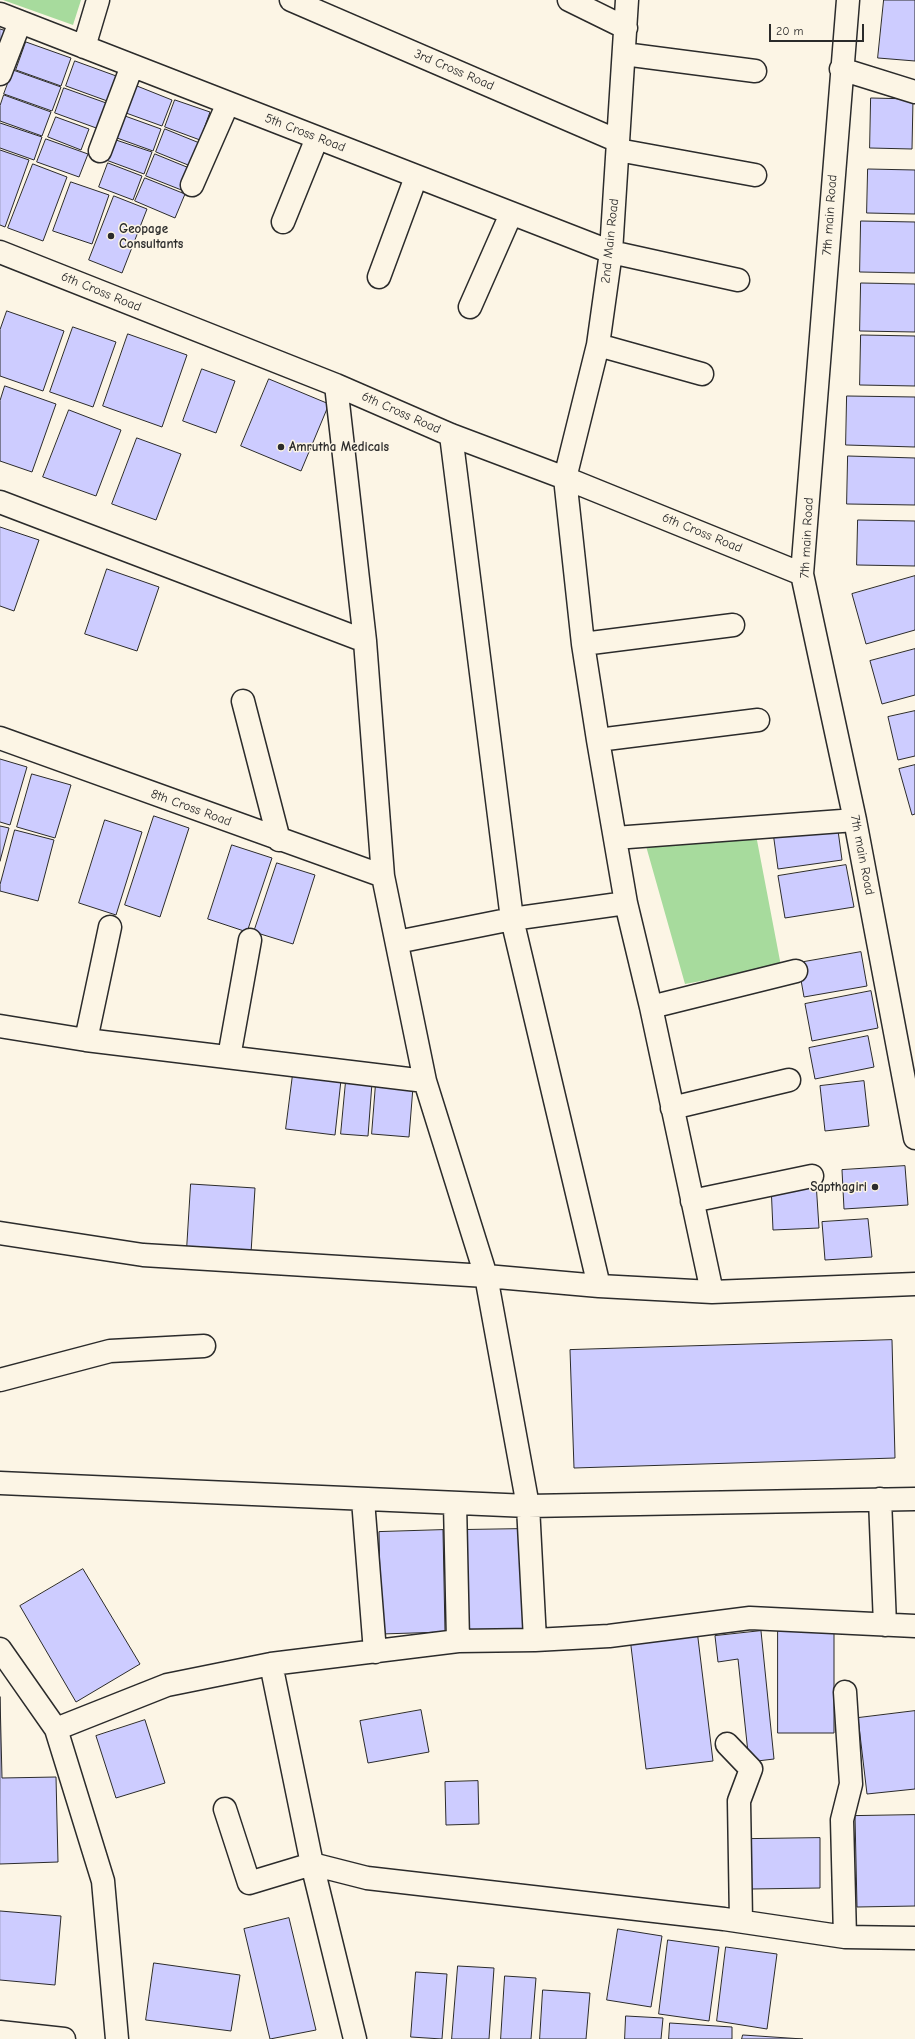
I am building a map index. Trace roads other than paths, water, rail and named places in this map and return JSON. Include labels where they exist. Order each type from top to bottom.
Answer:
[{"type":"street","points":[[84,47],[98,0]]},
{"type":"street","name":"3rd Cross Road","points":[[291,0],[618,146],[755,174]]},
{"type":"street","points":[[569,0],[626,28]]},
{"type":"street","name":"2nd Main Road","points":[[565,478],[598,345],[611,252],[627,0]]},
{"type":"street","name":"7th main Road","points":[[848,0],[841,69],[802,574],[855,820],[915,1138]]},
{"type":"street","points":[[0,74],[10,18]]},
{"type":"street","name":"5th Cross Road","points":[[10,18],[611,252],[738,280]]},
{"type":"street","points":[[624,54],[755,71]]},
{"type":"street","points":[[100,151],[132,66]]},
{"type":"street","points":[[841,69],[915,92]]},
{"type":"street","points":[[192,185],[228,103]]},
{"type":"street","points":[[283,222],[317,138]]},
{"type":"street","points":[[379,277],[416,177]]},
{"type":"street","points":[[470,307],[511,214]]},
{"type":"street","name":"6th Cross Road","points":[[0,252],[336,385],[451,435],[565,478],[802,574]]},
{"type":"street","points":[[598,345],[702,374]]},
{"type":"street","points":[[336,385],[365,641],[383,876],[425,1081],[486,1276],[528,1506],[535,1640]]},
{"type":"street","points":[[451,435],[512,919],[598,1286]]},
{"type":"street","points":[[565,478],[583,644],[626,903],[651,1007],[712,1292]]},
{"type":"street","points":[[0,502],[365,641]]},
{"type":"street","points":[[583,644],[733,625]]},
{"type":"street","points":[[244,702],[279,840]]},
{"type":"street","points":[[598,740],[758,720]]},
{"type":"street","name":"8th Cross Road","points":[[0,738],[279,840],[383,876]]},
{"type":"street","points":[[615,838],[855,820]]},
{"type":"street","points":[[397,942],[512,919],[626,903]]},
{"type":"street","points":[[86,1040],[110,927]]},
{"type":"street","points":[[229,1057],[250,940]]},
{"type":"street","points":[[651,1007],[796,971]]},
{"type":"street","points":[[0,1026],[86,1040],[425,1081]]},
{"type":"street","points":[[672,1108],[789,1080]]},
{"type":"street","points":[[692,1201],[812,1176]]},
{"type":"street","points":[[0,1233],[143,1254],[486,1276],[598,1286],[712,1292],[915,1284]]},
{"type":"street","points":[[0,1380],[110,1351],[204,1346]]},
{"type":"street","points":[[0,1483],[528,1506],[915,1499]]},
{"type":"street","points":[[880,1499],[885,1625]]},
{"type":"street","points":[[363,1500],[375,1652]]},
{"type":"street","points":[[455,1503],[458,1641]]},
{"type":"street","points":[[56,1729],[167,1685],[271,1664],[458,1641],[535,1640],[609,1636],[750,1618],[915,1626]]},
{"type":"street","points":[[0,1649],[56,1729],[103,1881],[117,2039]]},
{"type":"street","points":[[271,1664],[312,1864],[355,2039]]},
{"type":"street","points":[[845,1692],[851,1784],[842,1820],[845,1937]]},
{"type":"street","points":[[727,1744],[751,1769],[739,1801],[741,1922]]},
{"type":"street","points":[[225,1809],[249,1883],[312,1864],[367,1878],[741,1922],[845,1937],[915,1938]]},
{"type":"street","points":[[0,2032],[62,2039]]},
{"type":"place","name":"Geopage Consultants","points":[[111,236]]},
{"type":"place","name":"Amrutha Medicals","points":[[281,447]]},
{"type":"place","name":"Sapthagiri","points":[[875,1187]]}]
